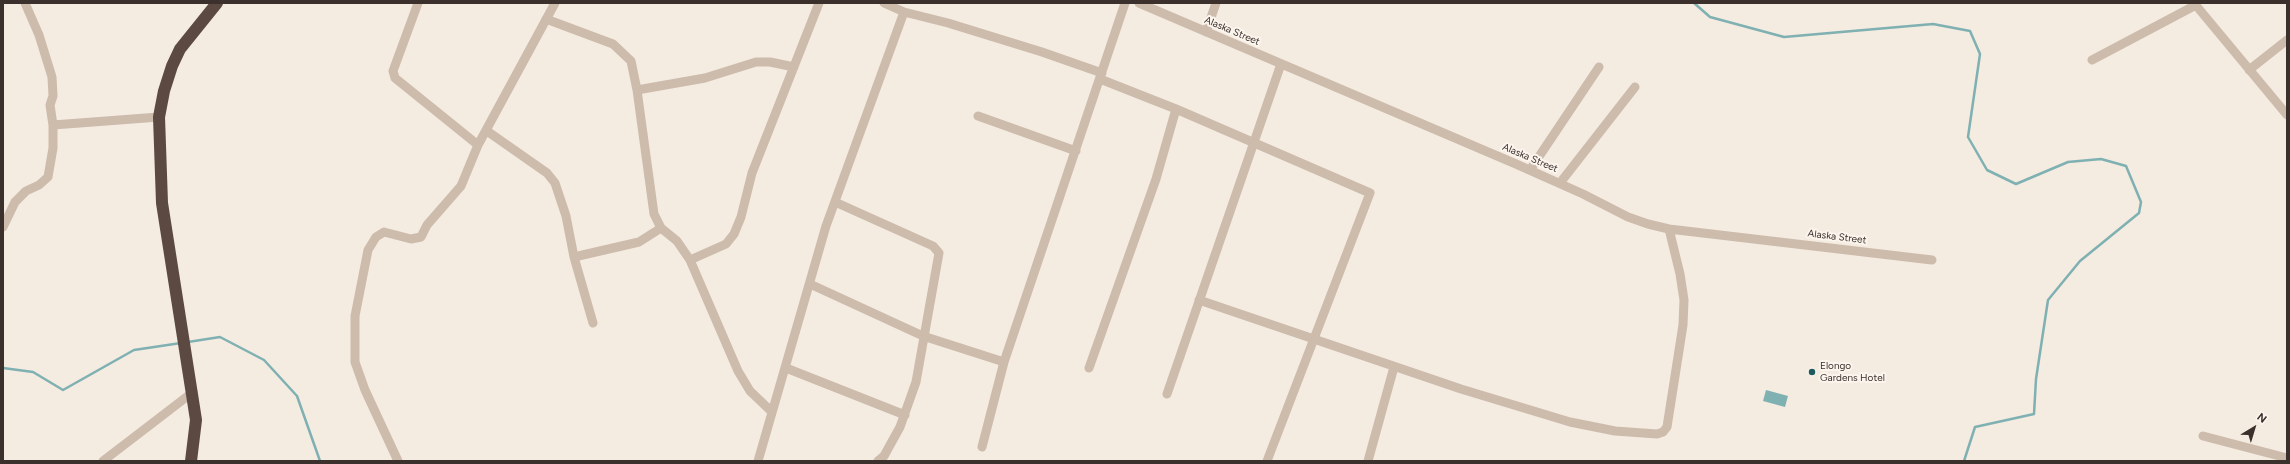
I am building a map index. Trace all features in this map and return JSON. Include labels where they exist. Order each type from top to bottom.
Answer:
[{"type":"highway","points":[[191,461],[196,420],[193,392],[174,287],[173,264],[162,204],[155,118],[165,63],[174,46],[208,3]]},
{"type":"highway","points":[[155,118],[172,66],[180,49],[217,3]]},
{"type":"street","points":[[3,227],[15,202],[26,191],[39,185],[48,177],[53,148],[53,125],[50,105],[53,96],[52,77],[39,35],[25,3]]},
{"type":"street","points":[[418,3],[393,71],[395,78],[478,145]]},
{"type":"street","points":[[398,461],[365,390],[355,362],[355,316],[368,250],[376,237],[384,232],[411,239],[421,237],[428,225],[461,186],[478,145],[487,131],[555,3]]},
{"type":"street","points":[[690,260],[726,244],[734,234],[742,217],[752,173],[819,3]]},
{"type":"street","points":[[884,3],[904,12],[948,23],[1035,49],[1101,76],[1252,144],[1370,194],[1267,461]]},
{"type":"street","points":[[982,447],[1004,362],[1126,3]]},
{"type":"street","name":"Alaska Street","points":[[1139,3],[1560,183],[1628,217],[1669,229],[1932,260]]},
{"type":"street","points":[[1206,32],[1216,3]]},
{"type":"street","points":[[2092,60],[2195,4],[2287,115]]},
{"type":"street","points":[[758,461],[835,202],[904,12]]},
{"type":"street","points":[[546,19],[613,44],[631,61],[637,90],[654,214],[661,228],[677,241],[690,260],[738,371],[750,391],[772,412]]},
{"type":"street","points":[[2249,70],[2287,40]]},
{"type":"street","points":[[637,90],[705,78],[756,62],[770,62],[794,67]]},
{"type":"street","points":[[1167,394],[1252,144],[1281,64]]},
{"type":"street","points":[[1530,170],[1599,68]]},
{"type":"street","points":[[1560,183],[1635,87]]},
{"type":"street","points":[[1089,368],[1156,179],[1176,109]]},
{"type":"street","points":[[978,116],[1076,151]]},
{"type":"street","points":[[53,125],[155,118]]},
{"type":"street","points":[[487,131],[547,173],[555,183],[566,216],[574,257],[593,323]]},
{"type":"street","points":[[835,202],[937,249],[939,253],[916,382],[900,427],[884,456],[878,461]]},
{"type":"street","points":[[574,257],[639,242],[661,228]]},
{"type":"street","points":[[1199,300],[1394,367],[1570,422],[1615,431],[1657,434],[1663,432],[1667,427],[1671,412],[1683,325],[1684,300],[1680,274],[1669,229]]},
{"type":"street","points":[[810,284],[923,336],[1004,362]]},
{"type":"street","points":[[1368,461],[1394,367]]},
{"type":"street","points":[[786,368],[905,414]]},
{"type":"street","points":[[103,461],[193,392]]},
{"type":"street","points":[[2203,436],[2287,458]]},
{"type":"water","points":[[1766,390],[1788,396],[1785,407],[1763,401]]},
{"type":"waterway","points":[[1694,3],[1710,17],[1784,37],[1933,24],[1970,31],[1980,54],[1968,137],[1987,170],[2016,184],[2068,162],[2101,159],[2126,166],[2141,202],[2139,213],[2080,261],[2048,300],[2036,379],[2034,414],[1975,427],[1964,461]]},
{"type":"waterway","points":[[188,342],[220,337],[264,360],[297,396],[320,461]]},
{"type":"waterway","points":[[3,368],[33,372],[63,390],[134,350],[181,343]]},
{"type":"place","name":"Elongo Gardens Hotel","points":[[1812,372]]}]
